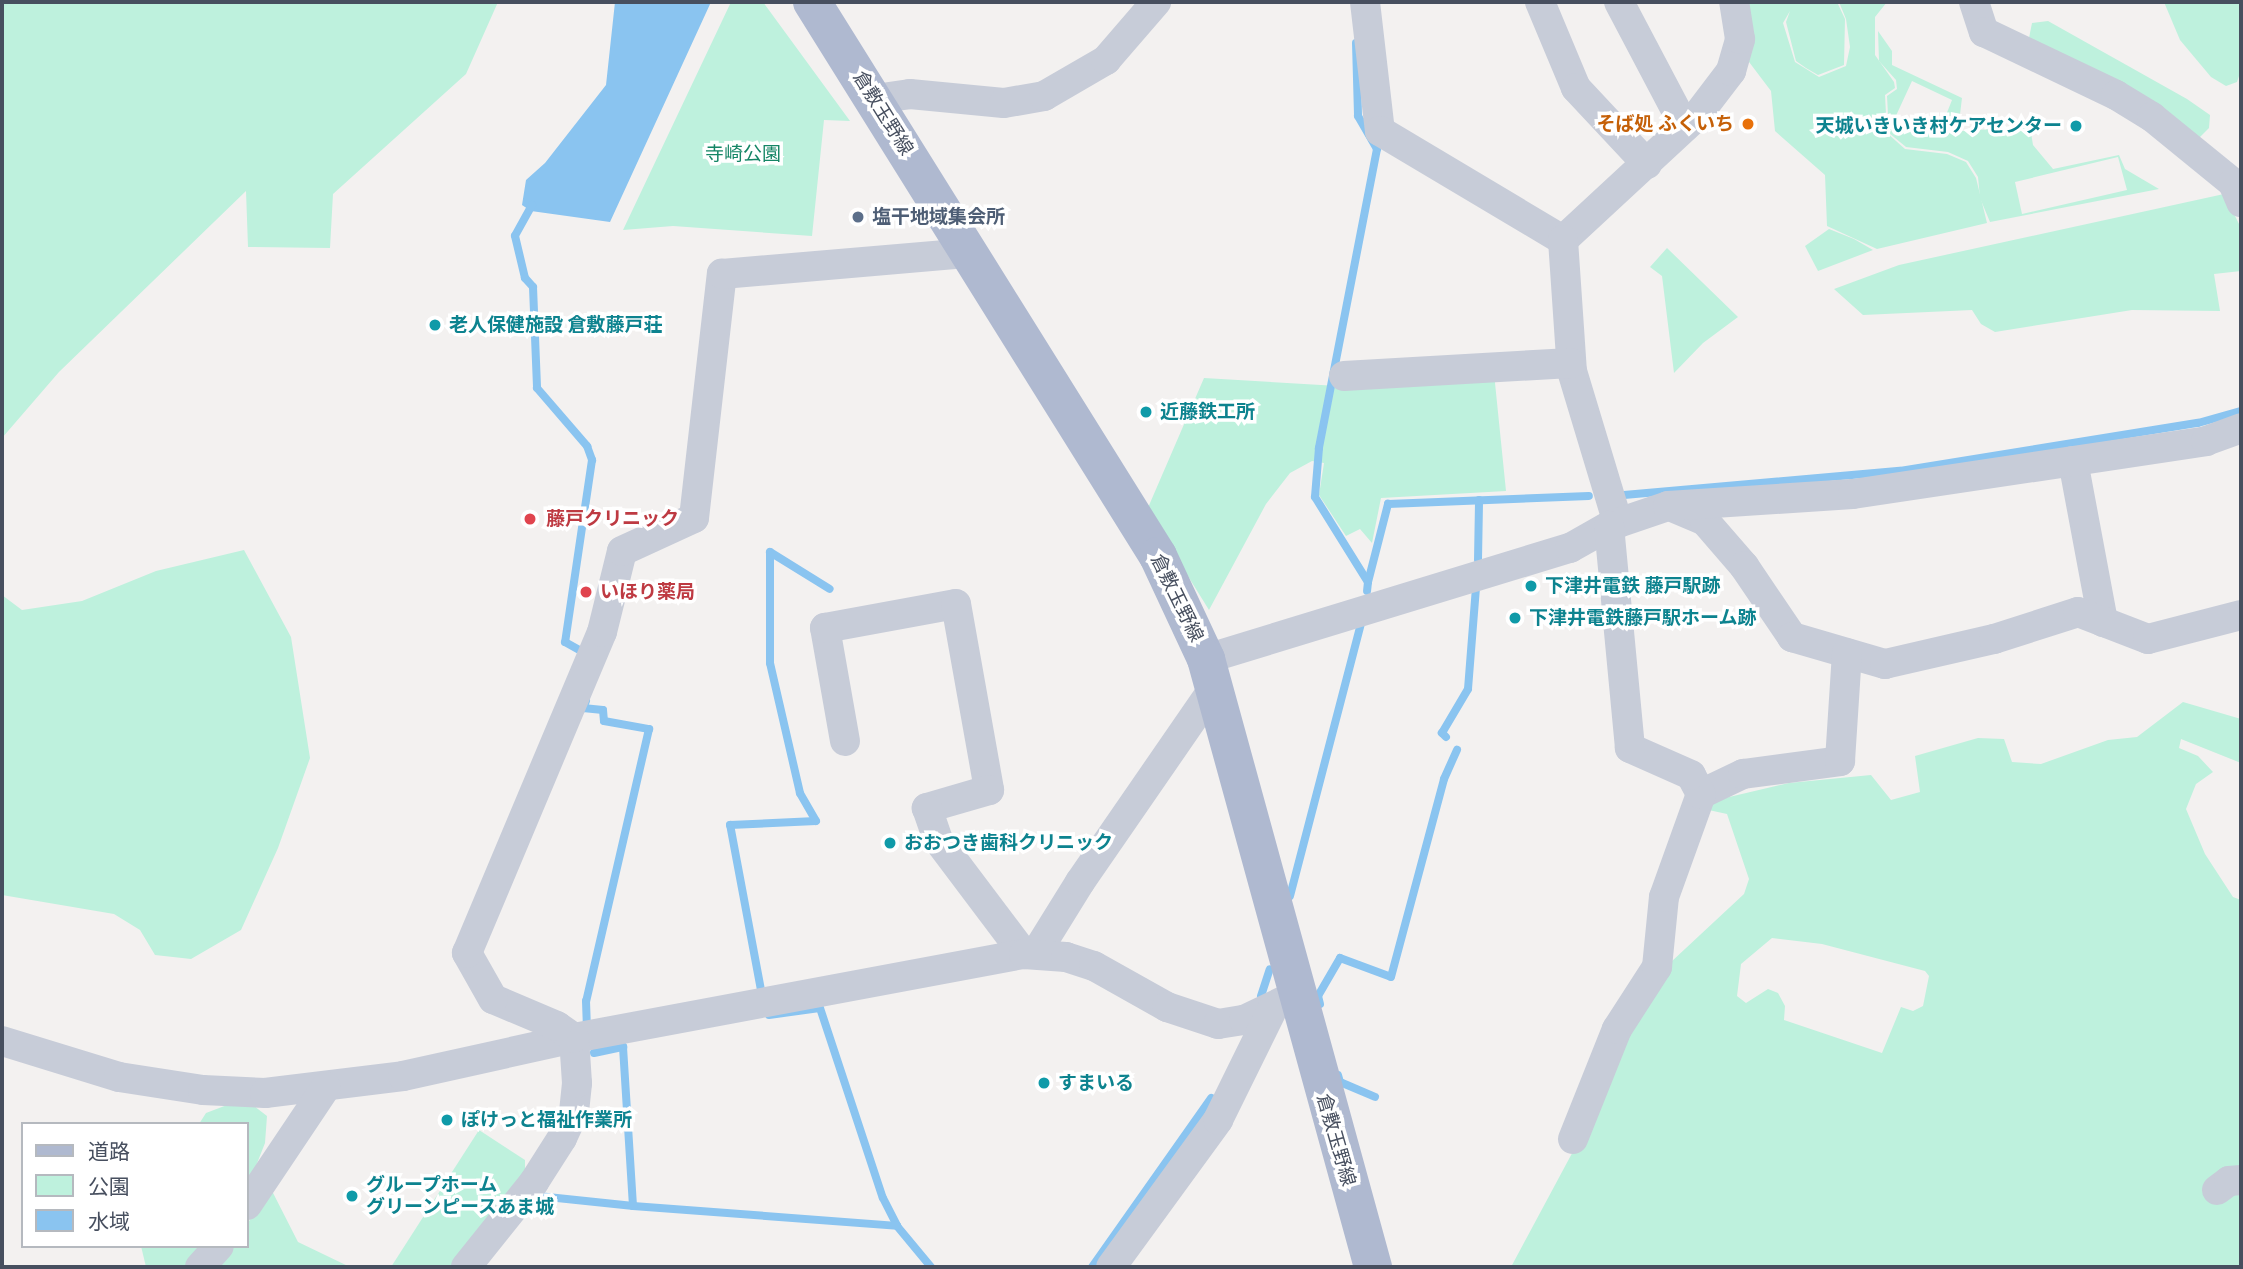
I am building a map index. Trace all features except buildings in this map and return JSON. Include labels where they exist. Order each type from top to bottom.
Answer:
[{"type":"main road","name":"倉敷玉野線","points":[[812,2],[1158,556],[1209,675],[1285,1001],[1373,1267]]},
{"type":"street","points":[[875,99],[910,94],[1004,103],[1044,96],[1106,61],[1156,2]]},
{"type":"street","points":[[1365,2],[1380,131],[1563,240]]},
{"type":"street","points":[[1540,2],[1576,88],[1647,164]]},
{"type":"street","points":[[1619,2],[1685,127]]},
{"type":"street","points":[[1563,240],[1685,127],[1731,71],[1740,39],[1734,2]]},
{"type":"street","points":[[1974,2],[1984,32],[2116,95],[2152,117],[2233,183],[2241,202]]},
{"type":"street","points":[[1563,240],[1571,363],[1614,525],[1630,748],[1691,775],[1701,794]]},
{"type":"street","points":[[574,1038],[557,1026],[493,999],[467,953],[602,632],[622,551],[694,518],[722,274],[967,253]]},
{"type":"street","points":[[1344,376],[1571,363]]},
{"type":"street","points":[[1030,953],[1080,882],[1209,675],[1570,548],[1614,525],[1668,506],[1853,494],[2206,441],[2241,428]]},
{"type":"street","points":[[2073,461],[2103,622]]},
{"type":"street","points":[[1668,506],[1705,521],[1744,566],[1792,637],[1885,664],[1994,639],[2078,612],[2148,639],[2241,615]]},
{"type":"street","points":[[845,741],[825,628],[956,604],[989,790],[927,808],[939,840],[1030,953]]},
{"type":"street","points":[[1573,1139],[1617,1028],[1657,967],[1664,897],[1701,794],[1743,774],[1840,761],[1847,653]]},
{"type":"street","points":[[2,1041],[119,1077],[203,1090],[265,1093],[403,1076],[574,1038],[1030,953],[1094,967],[1193,1019],[1218,1024],[1244,1020],[1285,1001]]},
{"type":"street","points":[[1111,1267],[1218,1120],[1285,1001]]},
{"type":"street","points":[[466,1267],[534,1182],[562,1138],[574,1112],[577,1083],[574,1038]]},
{"type":"street","points":[[248,1204],[326,1087]]},
{"type":"street","points":[[200,1267],[217,1248]]},
{"type":"green space","points":[[2,2],[498,2],[466,74],[333,194],[330,248],[248,247],[246,191],[59,372],[2,438]]},
{"type":"green space","name":"寺崎公園","points":[[731,2],[763,2],[850,121],[824,120],[812,236],[673,226],[623,230]]},
{"type":"green space","points":[[1740,2],[1837,2],[1845,19],[1844,65],[1818,75],[1806,68],[1796,61],[1786,22],[1790,11],[1783,23],[1795,62],[1819,77],[1846,66],[1850,47],[1846,19],[1839,2],[1887,2],[1875,17],[1875,55],[1894,82],[1895,88],[1885,95],[1887,133],[1905,149],[1947,154],[1966,162],[1976,178],[1987,223],[1877,249],[1827,226],[1825,175],[1775,131],[1771,91],[1743,54]]},
{"type":"green space","points":[[2164,2],[2241,2],[2241,70],[2237,82],[2226,86],[2211,77],[2180,40]]},
{"type":"green space","points":[[2048,21],[2187,99],[2210,115],[2209,128],[2199,138],[2029,38],[2032,23]]},
{"type":"green space","points":[[1878,31],[1892,51],[1892,65],[1962,98],[1958,131],[2030,127],[2033,145],[2053,169],[2119,155],[2125,169],[2159,189],[1990,222],[1980,198],[1978,177],[1968,161],[1948,152],[1906,147],[1889,133],[1887,96],[1897,89],[1896,80],[1879,61]],"holes":[[[1912,81],[1952,100],[1940,130],[1908,127],[1894,120]],[[2118,157],[2127,190],[2022,214],[2015,182]]]},
{"type":"green space","points":[[2224,194],[2241,228],[2241,271],[2214,274],[2220,311],[2132,310],[1995,332],[1981,324],[1972,310],[1863,315],[1834,289],[1899,265]]},
{"type":"green space","points":[[1829,229],[1873,250],[1818,271],[1805,246]]},
{"type":"green space","points":[[1667,248],[1738,317],[1703,343],[1674,373],[1662,276],[1650,267]]},
{"type":"green space","points":[[1494,373],[1506,491],[1381,498],[1372,543],[1360,529],[1346,536],[1319,495],[1324,463],[1312,461],[1290,473],[1266,504],[1209,610],[1147,510],[1204,378],[1338,386]]},
{"type":"green space","points":[[244,550],[291,637],[310,758],[278,848],[241,930],[191,959],[155,955],[140,930],[114,914],[2,895],[2,595],[22,610],[82,601],[156,571]]},
{"type":"green space","points":[[2183,702],[2241,719],[2241,763],[2181,739],[2179,748],[2198,756],[2213,772],[2196,784],[2186,809],[2205,854],[2233,897],[2241,900],[2241,1267],[1511,1267],[1577,1144],[1625,1032],[1671,962],[1744,894],[1749,879],[1727,814],[1704,809],[1708,802],[1789,783],[1871,775],[1891,800],[1920,792],[1915,756],[1978,738],[2004,739],[2012,762],[2041,764],[2108,740],[2137,737]],"holes":[[[1772,938],[1822,944],[1925,971],[1929,976],[1923,1006],[1913,1011],[1901,1007],[1882,1053],[1784,1020],[1785,1006],[1778,993],[1768,989],[1746,1003],[1737,996],[1741,964]]]},
{"type":"green space","points":[[235,1102],[254,1106],[267,1116],[265,1143],[248,1186],[248,1122],[200,1122],[206,1113]]},
{"type":"green space","points":[[479,1130],[525,1160],[525,1172],[452,1267],[391,1267]]},
{"type":"green space","points":[[271,1189],[298,1242],[350,1267],[215,1267],[229,1248],[248,1248],[248,1223]]},
{"type":"green space","points":[[141,1248],[207,1248],[188,1267],[146,1267]]},
{"type":"water","points":[[615,2],[711,2],[610,222],[531,211],[522,205],[526,180],[545,163],[606,85]]},
{"type":"waterway","points":[[1356,43],[1358,116],[1377,149],[1319,448],[1315,497],[1368,582],[1367,591]]},
{"type":"waterway","points":[[532,205],[515,236],[525,278],[533,287],[537,388],[587,446],[592,460],[565,642],[583,652]]},
{"type":"waterway","points":[[1624,495],[1900,471],[2198,423],[2241,411]]},
{"type":"waterway","points":[[1368,582],[1388,504],[1589,496]]},
{"type":"waterway","points":[[1478,560],[1479,500]]},
{"type":"waterway","points":[[770,552],[830,589]]},
{"type":"waterway","points":[[761,990],[730,825],[816,821],[800,793],[770,663],[770,552]]},
{"type":"waterway","points":[[1446,737],[1442,733],[1468,689],[1476,587]]},
{"type":"waterway","points":[[1290,896],[1362,620]]},
{"type":"waterway","points":[[586,701],[583,708],[603,710],[604,721],[649,729],[586,1001],[587,1025]]},
{"type":"waterway","points":[[1320,1004],[1318,996],[1340,958],[1391,977],[1444,779],[1457,750]]},
{"type":"waterway","points":[[1261,996],[1270,969]]},
{"type":"waterway","points":[[769,1015],[820,1008],[883,1198],[897,1226],[931,1267]]},
{"type":"waterway","points":[[594,1053],[623,1047],[633,1206],[897,1226]]},
{"type":"waterway","points":[[1338,1075],[1340,1082],[1375,1097]]},
{"type":"waterway","points":[[1092,1267],[1211,1098]]},
{"type":"waterway","points":[[534,1200],[538,1196],[633,1206]]},
{"type":"place","name":"そば処 ふくいち","points":[[1748,124]]},
{"type":"place","name":"天城いきいき村ケアセンター","points":[[2076,126]]},
{"type":"place","name":"塩干地域集会所","points":[[858,217]]},
{"type":"place","name":"老人保健施設 倉敷藤戸荘","points":[[435,325]]},
{"type":"place","name":"近藤鉄工所","points":[[1146,412]]},
{"type":"place","name":"藤戸クリニック","points":[[530,519]]},
{"type":"place","name":"下津井電鉄 藤戸駅跡","points":[[1531,586]]},
{"type":"place","name":"いほり薬局","points":[[586,592]]},
{"type":"place","name":"下津井電鉄藤戸駅ホーム跡","points":[[1515,618]]},
{"type":"place","name":"おおつき歯科クリニック","points":[[890,843]]},
{"type":"place","name":"すまいる","points":[[1044,1083]]},
{"type":"place","name":"ぽけっと福祉作業所","points":[[447,1120]]},
{"type":"place","name":"グループホーム グリーンピースあま城","points":[[352,1196]]}]
